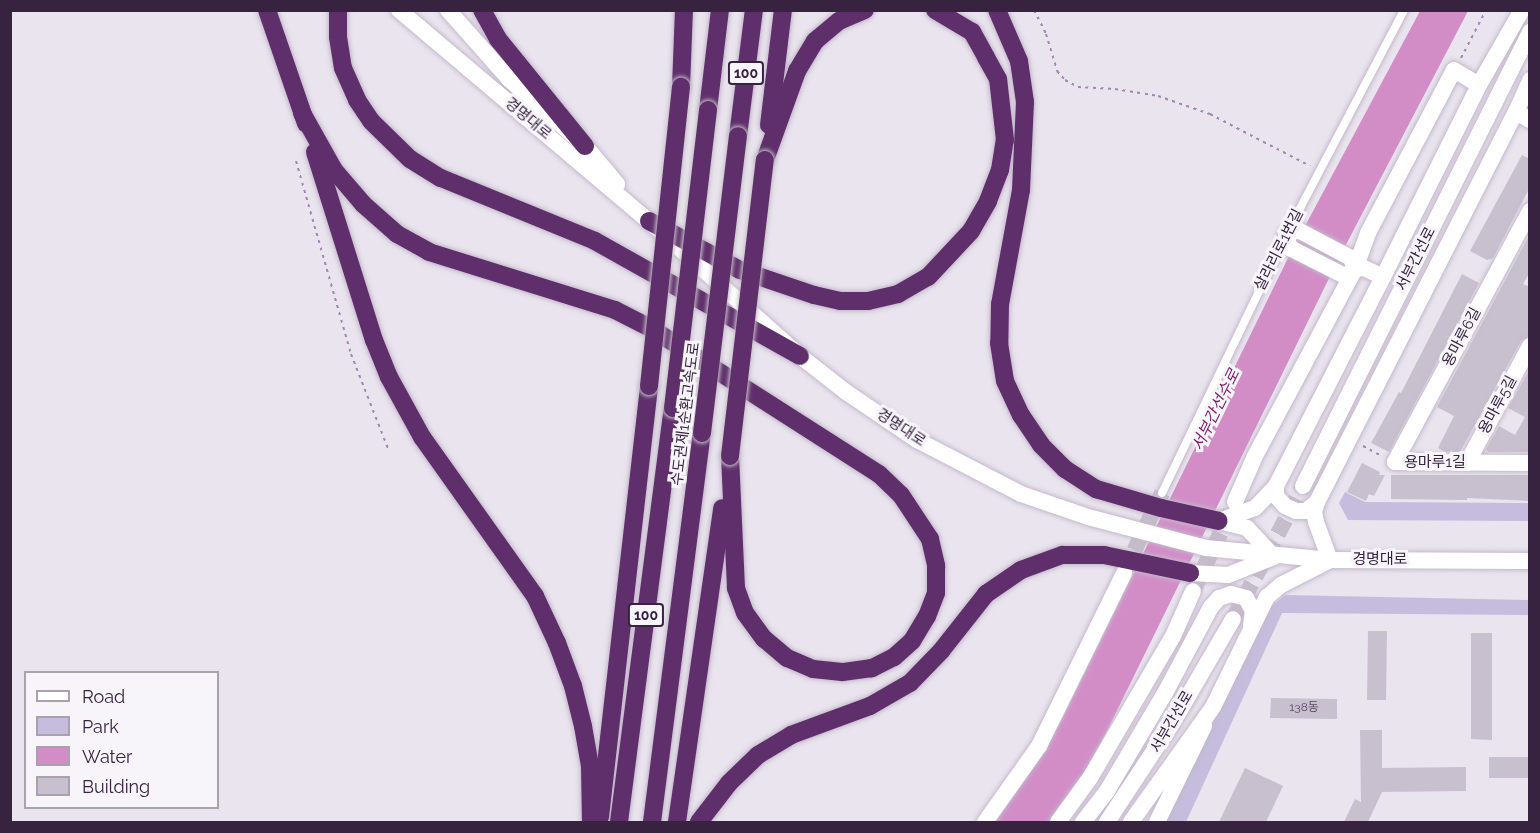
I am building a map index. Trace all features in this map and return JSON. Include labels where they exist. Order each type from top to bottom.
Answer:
[{"type":"highway","points":[[267,10],[374,340],[389,376],[423,437],[535,596],[557,643],[573,686],[583,726],[590,766],[591,822]]},
{"type":"highway","points":[[339,10],[338,37],[343,68],[357,100],[370,121],[410,159],[441,178],[595,242],[800,356]]},
{"type":"highway","points":[[482,10],[498,39],[585,146]]},
{"type":"highway","points":[[599,822],[681,87],[684,10]]},
{"type":"highway","name":"수도권제1순환고속도로","points":[[619,822],[673,408],[720,10]]},
{"type":"highway","name":"수도권제1순환고속도로","points":[[651,822],[754,10]]},
{"type":"highway","points":[[677,822],[730,456],[783,10]]},
{"type":"highway","points":[[765,160],[797,72],[815,41],[839,21],[865,10]]},
{"type":"highway","points":[[649,221],[740,270],[814,295],[840,301],[868,301],[898,294],[928,277],[971,231],[988,201],[1000,170],[1005,140],[998,79],[987,57],[972,32],[935,10]]},
{"type":"highway","points":[[997,10],[1018,61],[1025,102],[1021,190],[999,304],[999,343],[1005,381],[1020,416],[1041,445],[1065,469],[1096,489],[1161,501],[1219,521]]},
{"type":"highway","points":[[302,113],[334,170],[363,204],[397,234],[438,256],[615,310],[649,327],[879,474],[912,510],[930,539],[936,567],[936,593],[912,641],[894,657],[872,668],[842,672],[813,669],[787,658],[764,639],[745,613],[736,588],[730,456]]},
{"type":"highway","points":[[699,822],[729,783],[758,755],[791,735],[870,706],[910,684],[941,651],[986,594],[1021,570],[1062,555],[1104,555],[1130,567],[1192,582]]},
{"type":"street","name":"경명대로","points":[[399,10],[649,221],[800,356],[846,392],[917,440],[1021,495],[1149,534],[1206,548],[1330,560],[1530,561]]},
{"type":"street","points":[[447,10],[509,79],[585,146],[649,221]]},
{"type":"street","points":[[1219,521],[1255,508],[1276,486],[1479,85],[1522,10]]},
{"type":"street","name":"서부간선로","points":[[1303,486],[1530,32]]},
{"type":"street","points":[[1235,502],[1255,456],[1348,267],[1454,70],[1479,85]]},
{"type":"street","points":[[1157,822],[1267,597],[1281,585],[1330,560],[1316,522],[1314,512],[1317,502],[1347,438],[1523,116],[1530,80]]},
{"type":"street","name":"용마루6길","points":[[1395,462],[1530,211]]},
{"type":"street","points":[[1291,238],[1348,267],[1364,268],[1383,277]]},
{"type":"street","name":"용마루5길","points":[[1467,463],[1530,346]]},
{"type":"street","name":"용마루1길","points":[[1395,462],[1530,463]]},
{"type":"street","points":[[1276,486],[1276,496],[1285,506],[1296,511],[1306,511],[1317,502]]},
{"type":"street","points":[[1192,582],[1228,575],[1274,556],[1246,528],[1219,521]]},
{"type":"street","points":[[985,822],[1039,746],[1130,567]]},
{"type":"street","points":[[1192,582],[1208,583],[1211,588],[1211,607]]},
{"type":"street","points":[[1058,822],[1090,778],[1173,636],[1192,582]]},
{"type":"street","points":[[1083,822],[1107,791],[1165,693],[1211,607],[1219,598],[1231,594],[1246,598],[1253,611],[1250,630]]},
{"type":"street","name":"서부간선로","points":[[1107,822],[1161,742],[1233,619]]},
{"type":"street","points":[[1131,822],[1213,707]]},
{"type":"lane","name":"살라리로1번길","points":[[1161,501],[1291,238],[1314,182],[1404,10]]},
{"type":"path","points":[[1034,10],[1046,33],[1057,70],[1065,80],[1078,87],[1115,89],[1158,96],[1210,114],[1308,164],[1315,170],[1314,182]]},
{"type":"path","points":[[1454,70],[1486,10]]},
{"type":"path","points":[[296,161],[351,354],[389,451]]},
{"type":"path","name":"용마루1길","points":[[1347,438],[1395,462]]},
{"type":"green space","points":[[1345,492],[1365,502],[1529,503],[1529,521],[1348,520],[1339,503]]},
{"type":"green space","points":[[1285,595],[1529,600],[1529,615],[1282,613],[1186,822],[1164,822],[1256,634],[1272,606]]},
{"type":"water","name":"서부간선수로","points":[[1420,11],[1468,11],[1338,260],[1108,729],[1083,776],[1050,822],[994,822],[1059,725],[1289,256]]},
{"type":"building","points":[[1522,155],[1530,159],[1530,187],[1493,258],[1487,260],[1470,251]]},
{"type":"building","points":[[1530,234],[1530,272],[1523,284],[1530,287],[1530,336],[1521,341],[1460,452],[1445,452],[1438,448],[1454,416],[1437,407]]},
{"type":"building","points":[[1462,274],[1479,283],[1389,452],[1371,443],[1399,392],[1401,393]]},
{"type":"building","points":[[1530,369],[1530,452],[1488,452],[1486,449],[1499,426],[1515,435],[1525,417],[1508,408]]},
{"type":"building","points":[[1362,463],[1380,472],[1379,475],[1385,475],[1374,496],[1369,494],[1366,501],[1347,492]]},
{"type":"building","points":[[1391,475],[1529,475],[1529,501],[1467,498],[1467,500],[1391,499]]},
{"type":"building","points":[[1368,631],[1387,631],[1386,700],[1367,700]]},
{"type":"building","points":[[1471,633],[1492,633],[1492,740],[1471,739]]},
{"type":"building","points":[[1271,698],[1337,699],[1337,719],[1270,718]]},
{"type":"building","points":[[1360,730],[1382,730],[1382,768],[1466,767],[1466,791],[1382,792],[1368,822],[1344,822],[1355,799],[1361,802]]},
{"type":"building","points":[[1489,757],[1530,757],[1530,778],[1489,778]]},
{"type":"building","points":[[1245,768],[1283,786],[1266,822],[1219,822]]},
{"type":"tunnel","points":[[1233,619],[1303,486]]},
{"type":"tunnel","points":[[1124,572],[1162,493]]},
{"type":"tunnel","points":[[1193,591],[1231,511]]}]
